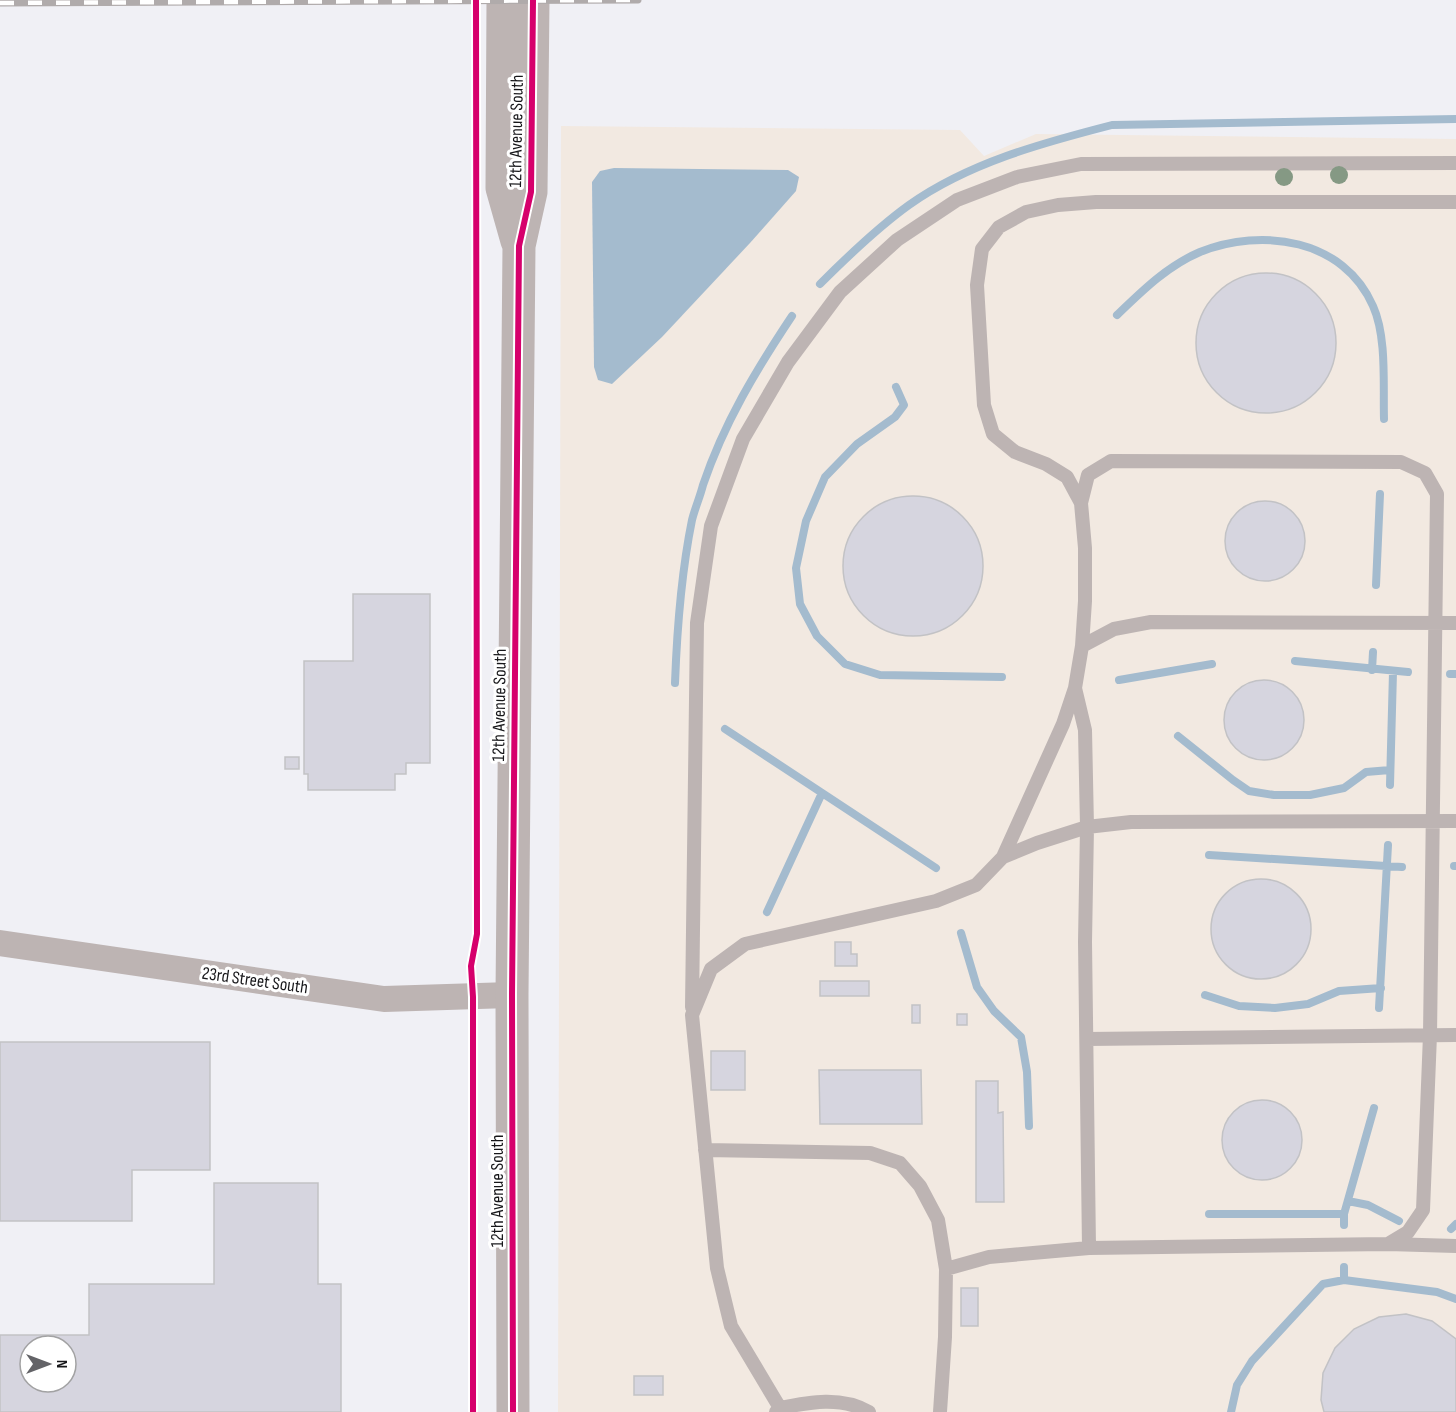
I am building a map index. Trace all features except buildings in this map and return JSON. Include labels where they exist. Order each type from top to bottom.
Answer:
[{"type":"street","name":"12th Avenue South","points":[[503,0],[502,188],[519,246]]},
{"type":"street","name":"12th Avenue South","points":[[513,1412],[512,995],[519,246],[531,192],[533,0]]},
{"type":"street","name":"23rd Street South","points":[[0,944],[384,999],[512,995]]},
{"type":"lane","points":[[869,1412],[855,1404],[814,1401],[778,1410],[731,1326],[717,1268],[692,1015],[697,623],[711,526],[743,439],[788,362],[840,292],[897,240],[957,200],[1017,177],[1081,164],[1456,163]]},
{"type":"lane","points":[[1081,503],[1067,477],[1046,464],[1015,452],[993,434],[984,405],[977,285],[982,249],[999,226],[1026,212],[1058,205],[1096,202],[1456,202]]},
{"type":"lane","points":[[692,1015],[711,969],[745,944],[936,901],[976,885],[1003,857],[1063,724],[1075,688],[1082,646],[1085,591],[1081,503],[1088,475],[1111,461],[1401,462],[1425,473],[1437,494],[1434,821],[1430,1035],[1423,1210],[1408,1232],[1388,1244]]},
{"type":"lane","points":[[1082,646],[1113,629],[1151,622],[1456,623]]},
{"type":"lane","points":[[1075,688],[1085,730],[1087,826],[1084,942],[1089,1248]]},
{"type":"lane","points":[[1003,857],[1087,826],[1131,822],[1456,821]]},
{"type":"lane","points":[[1087,1039],[1456,1035]]},
{"type":"lane","points":[[705,1150],[870,1153],[900,1163],[920,1186],[938,1220],[946,1269],[945,1337],[940,1412]]},
{"type":"lane","points":[[946,1269],[989,1257],[1089,1248],[1388,1244],[1456,1246]]},
{"type":"shaded area","points":[[561,126],[960,130],[984,156],[1036,134],[1456,139],[1456,1412],[558,1412]]},
{"type":"water","points":[[614,168],[788,170],[799,177],[796,191],[750,243],[662,337],[612,384],[598,380],[594,367],[592,182],[600,171]]},
{"type":"waterway","points":[[820,284],[886,223],[932,190],[1006,156],[1112,125],[1456,119]]},
{"type":"waterway","points":[[1117,315],[1177,264],[1200,252],[1224,244],[1249,240],[1274,240],[1299,244],[1322,253],[1342,266],[1360,283],[1373,306],[1382,346],[1384,419]]},
{"type":"waterway","points":[[675,683],[682,581],[692,520],[703,485],[731,419],[766,356],[792,316]]},
{"type":"waterway","points":[[896,387],[904,405],[895,417],[857,444],[825,477],[806,521],[796,568],[800,604],[817,636],[845,664],[880,675],[1002,677]]},
{"type":"waterway","points":[[1376,585],[1380,494]]},
{"type":"waterway","points":[[1372,670],[1373,652]]},
{"type":"waterway","points":[[1295,661],[1408,672]]},
{"type":"waterway","points":[[1119,680],[1212,664]]},
{"type":"waterway","points":[[1390,785],[1393,672]]},
{"type":"waterway","points":[[1450,674],[1456,674]]},
{"type":"waterway","points":[[725,729],[936,868]]},
{"type":"waterway","points":[[1178,736],[1249,791],[1274,795],[1310,795],[1344,788],[1366,772],[1390,770]]},
{"type":"waterway","points":[[767,912],[822,793]]},
{"type":"waterway","points":[[1379,1008],[1388,845]]},
{"type":"waterway","points":[[1209,855],[1402,867]]},
{"type":"waterway","points":[[961,933],[977,987],[994,1011],[1021,1037],[1027,1072],[1029,1126]]},
{"type":"waterway","points":[[1205,995],[1239,1006],[1275,1008],[1308,1004],[1339,991],[1381,988]]},
{"type":"waterway","points":[[1344,1225],[1344,1214],[1374,1108]]},
{"type":"waterway","points":[[1348,1201],[1368,1205],[1399,1221]]},
{"type":"waterway","points":[[1209,1214],[1344,1214]]},
{"type":"waterway","points":[[1451,1229],[1456,1224]]},
{"type":"waterway","points":[[1344,1267],[1344,1280]]},
{"type":"waterway","points":[[1231,1412],[1237,1385],[1252,1361],[1323,1284],[1344,1280],[1437,1292],[1456,1299]]},
{"type":"railway","points":[[0,3],[638,0]]},
{"type":"cycle path","points":[[473,1412],[473,997],[471,966],[477,934],[476,0]]},
{"type":"cycle path","points":[[513,1412],[512,995],[519,246],[531,192],[533,0]]}]
